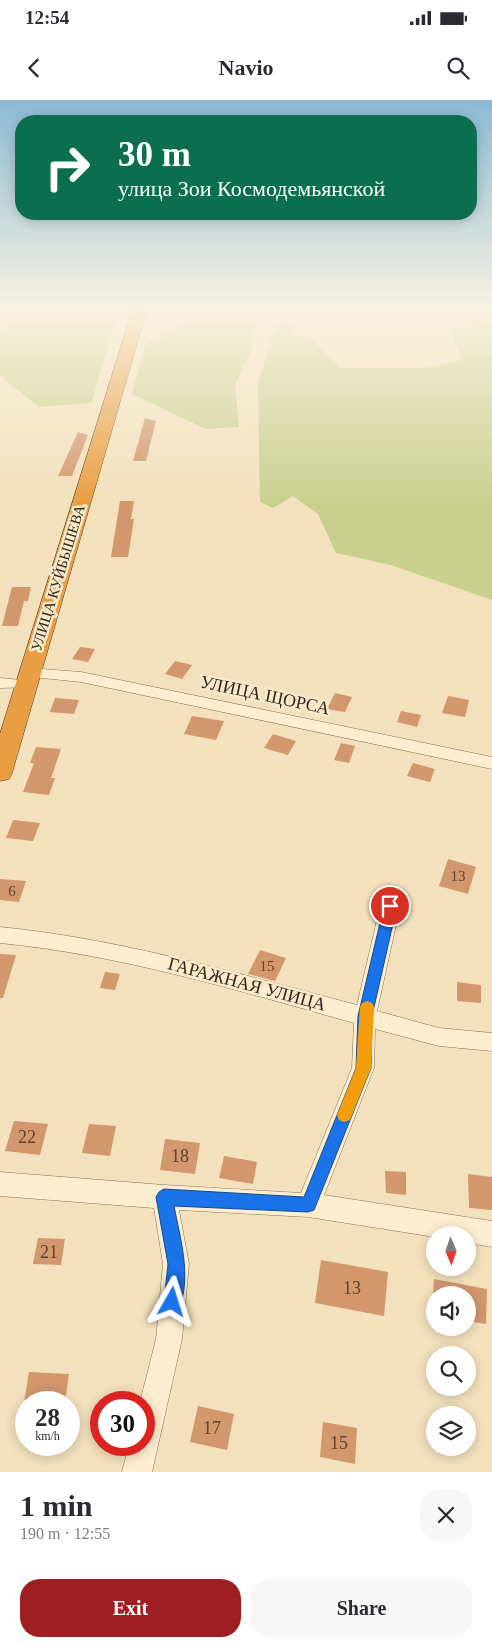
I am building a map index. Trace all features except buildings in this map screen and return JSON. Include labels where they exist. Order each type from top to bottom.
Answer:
[{"type":"highway","name":"УЛИЦА КУЙБЫШЕВА","points":[[0,773],[121,373]]},
{"type":"street","name":"УЛИЦА ЩОРСА","points":[[0,683],[28,679],[81,676],[492,763]]},
{"type":"street","points":[[308,1205],[363,1068],[365,1016],[390,906]]},
{"type":"street","name":"ГАРАЖНАЯ УЛИЦА","points":[[0,935],[51,940],[172,964],[439,1036],[492,1042]]},
{"type":"street","points":[[0,1184],[164,1197],[308,1205],[492,1234]]},
{"type":"street","points":[[155,1396],[169,1339],[176,1264],[164,1197]]},
{"type":"street","points":[[137,1472],[140,1456]]},
{"type":"green space","points":[[0,373],[100,373],[91,403],[39,407],[0,376]]},
{"type":"green space","points":[[137,373],[240,373],[235,384],[239,427],[206,429],[132,394]]},
{"type":"green space","points":[[261,373],[492,373],[492,600],[391,565],[336,553],[318,514],[293,496],[273,508],[260,502],[258,384]]},
{"type":"slow traffic","points":[[344,1115],[363,1068],[367,1007]]},
{"type":"route","points":[[172,1302],[176,1264],[164,1197],[308,1205],[363,1068],[365,1016],[390,906]]}]
